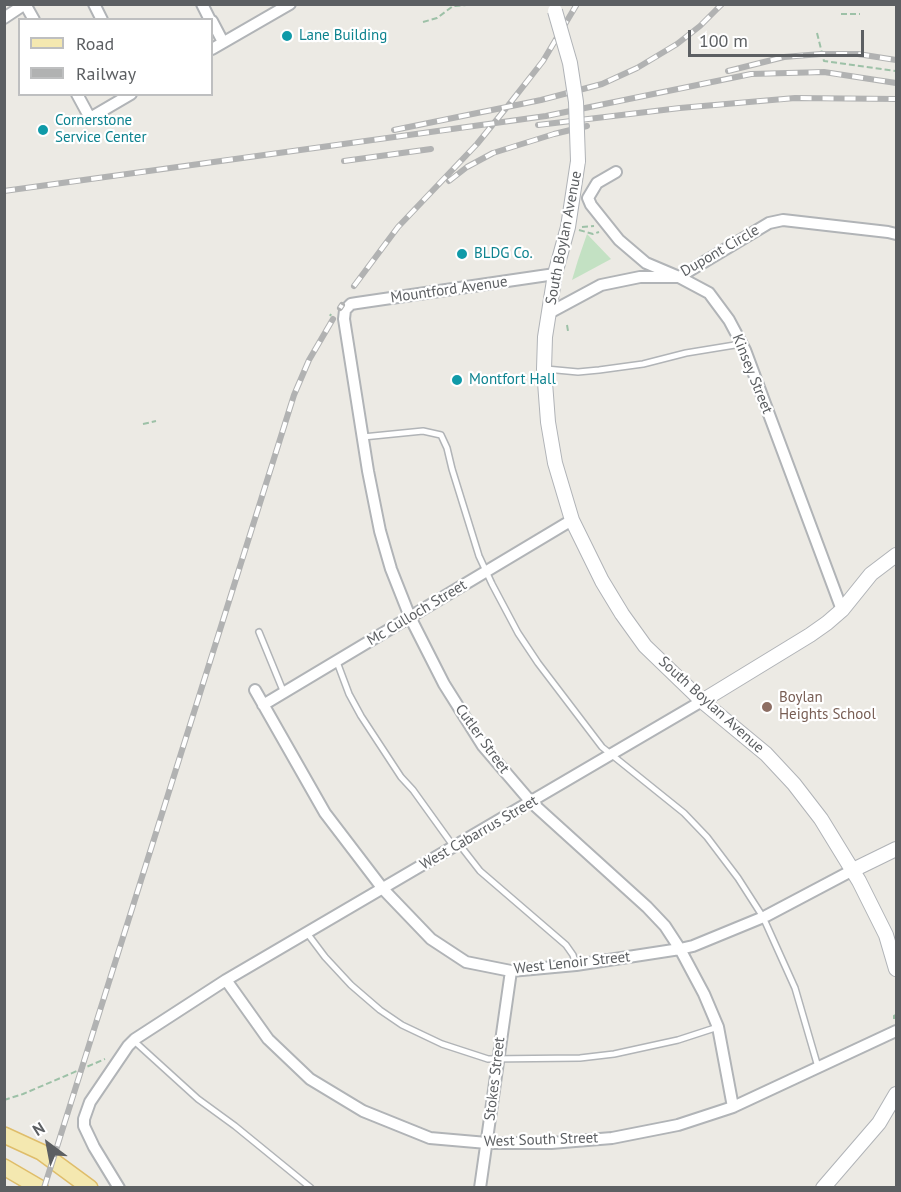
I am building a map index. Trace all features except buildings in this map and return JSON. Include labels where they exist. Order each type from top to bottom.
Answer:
[{"type":"main road","points":[[4,1135],[41,1152],[90,1188]]},
{"type":"main road","points":[[4,1167],[40,1188]]},
{"type":"street","points":[[4,18],[25,4],[33,18]]},
{"type":"street","points":[[94,4],[101,18]]},
{"type":"street","points":[[202,4],[210,18]]},
{"type":"street","points":[[213,48],[290,4]]},
{"type":"street","name":"South Boylan Avenue","points":[[554,8],[570,63],[576,102],[578,161],[568,227],[555,274],[545,337],[544,369],[548,422],[555,463],[572,520],[622,614],[645,645],[702,702],[745,735],[782,770],[821,819],[853,870],[886,935],[897,969]]},
{"type":"street","points":[[213,24],[223,42]]},
{"type":"street","points":[[77,96],[90,118],[128,96]]},
{"type":"street","name":"Kinsey Street","points":[[615,172],[597,183],[588,198],[591,205],[619,240],[646,263],[709,293],[729,320],[743,344],[842,610]]},
{"type":"street","name":"Dupont Circle","points":[[549,313],[601,285],[640,277],[679,277],[769,222],[783,220],[897,234]]},
{"type":"street","name":"Mountford Avenue","points":[[345,310],[351,304],[555,274]]},
{"type":"street","name":"Cutler Street","points":[[345,310],[344,319],[380,531],[391,569],[410,617],[444,684],[483,746],[531,802],[647,907],[680,949],[704,994],[718,1027],[733,1107]]},
{"type":"street","name":"Mc Culloch Street","points":[[263,705],[572,520]]},
{"type":"street","name":"West Cabarrus Street","points":[[119,1188],[84,1126],[85,1112],[133,1040],[226,980],[702,702],[810,635],[842,610],[872,574],[897,555]]},
{"type":"street","name":"West Lenoir Street","points":[[255,690],[325,813],[383,890],[431,939],[466,962],[511,971],[576,965],[693,946],[763,917],[897,849]]},
{"type":"street","name":"Stokes Street","points":[[480,1188],[511,971]]},
{"type":"street","name":"West South Street","points":[[226,980],[247,1013],[268,1039],[310,1079],[363,1111],[430,1138],[487,1143],[551,1143],[612,1138],[678,1125],[733,1107],[897,1031]]},
{"type":"street","points":[[823,1188],[879,1123],[897,1094]]},
{"type":"lane","points":[[544,369],[578,372],[599,370],[643,364],[686,353],[743,344]]},
{"type":"lane","points":[[363,437],[423,431],[441,435],[447,448],[479,556],[518,633],[602,747],[684,813],[738,878],[763,917],[795,988],[818,1067]]},
{"type":"lane","points":[[259,632],[284,693]]},
{"type":"lane","points":[[337,661],[349,694],[361,716],[401,777],[456,845],[493,883],[566,945],[576,965]]},
{"type":"lane","points":[[307,933],[351,985],[402,1025],[442,1044],[488,1059],[580,1058],[602,1055],[678,1040],[718,1027]]},
{"type":"lane","points":[[133,1040],[198,1099],[236,1126],[311,1188]]},
{"type":"path","points":[[424,22],[437,18],[453,6],[478,4]]},
{"type":"path","points":[[841,14],[860,14]]},
{"type":"path","points":[[817,33],[824,61],[897,71]]},
{"type":"path","points":[[585,231],[593,234],[599,232]]},
{"type":"path","points":[[567,325],[568,331]]},
{"type":"path","points":[[143,424],[156,421]]},
{"type":"path","points":[[4,1100],[124,1051]]},
{"type":"green space","points":[[587,234],[611,259],[572,280],[578,260]]},
{"type":"railway","points":[[354,286],[398,227],[477,144],[507,107],[543,61],[577,4]]},
{"type":"railway","points":[[394,130],[541,100],[602,84],[637,68],[677,44],[700,26],[722,4]]},
{"type":"railway","points":[[728,71],[784,57],[821,54],[858,54],[896,60]]},
{"type":"railway","points":[[4,191],[546,116],[751,74],[824,72],[896,83]]},
{"type":"railway","points":[[538,125],[680,108],[795,98],[896,99]]},
{"type":"railway","points":[[449,181],[467,167],[493,153],[587,126]]},
{"type":"railway","points":[[344,161],[431,149]]},
{"type":"railway","points":[[44,1188],[294,395],[309,360],[333,319]]},
{"type":"place","name":"Lane Building","points":[[287,36]]},
{"type":"place","name":"Cornerstone Service Center","points":[[43,130]]},
{"type":"place","name":"BLDG Co.","points":[[462,254]]},
{"type":"place","name":"Montfort Hall","points":[[457,380]]},
{"type":"place","name":"Boylan Heights School","points":[[767,707]]}]
